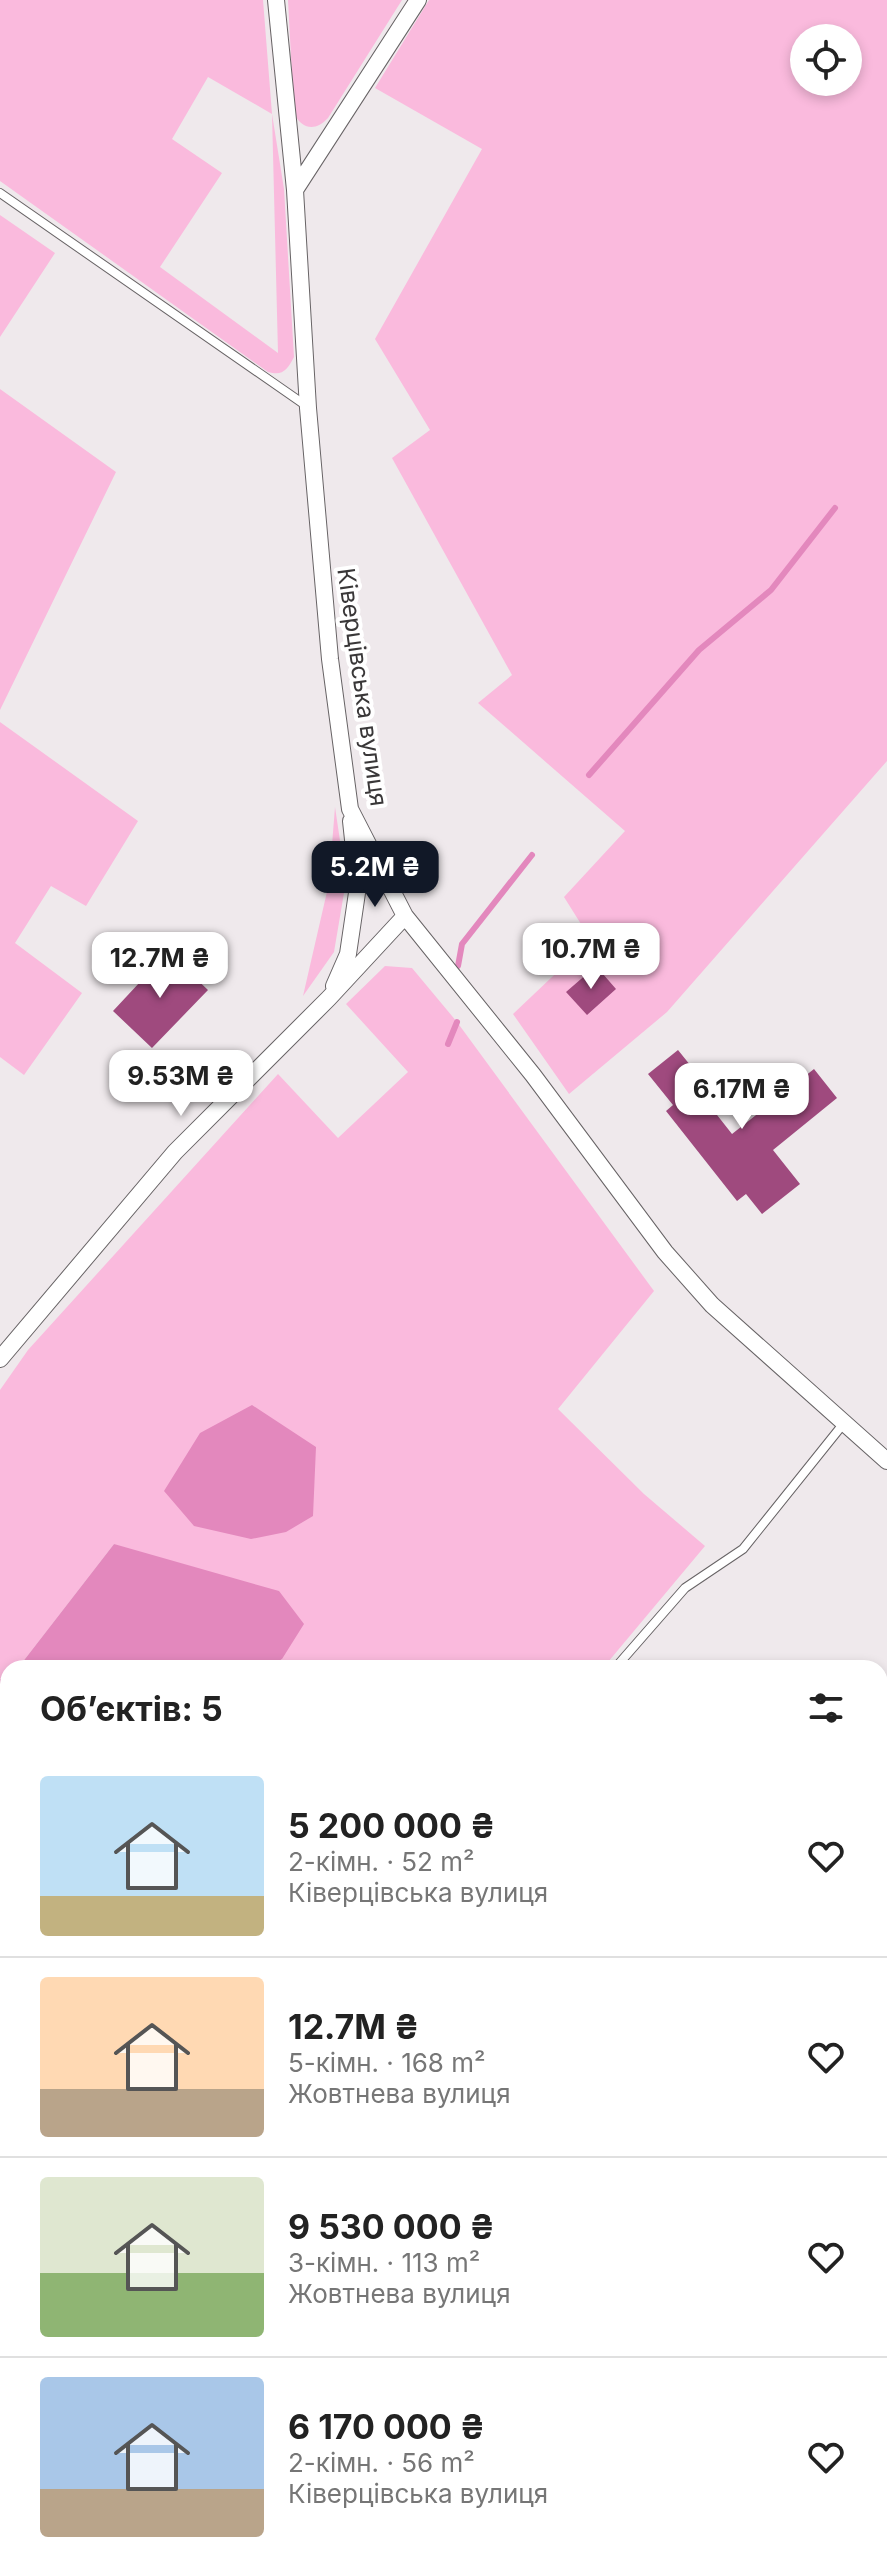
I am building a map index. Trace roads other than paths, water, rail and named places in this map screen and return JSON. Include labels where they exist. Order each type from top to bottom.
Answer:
[{"type":"street","name":"Ківерцівська вулиця","points":[[276,0],[295,190],[308,408],[330,659],[350,809],[405,916],[533,1075],[665,1252],[712,1305],[887,1461]]},
{"type":"street","points":[[295,190],[418,0]]},
{"type":"street","points":[[329,998],[348,954],[358,886],[350,809]]},
{"type":"street","points":[[0,1359],[175,1152],[329,998],[405,916]]},
{"type":"lane","points":[[0,193],[308,408]]},
{"type":"lane","points":[[622,1660],[685,1588],[743,1549],[844,1423]]},
{"type":"waterway","points":[[589,775],[699,650],[771,590],[835,508]]},
{"type":"waterway","points":[[458,966],[462,944],[532,855]]},
{"type":"waterway","points":[[448,1044],[457,1022]]}]
